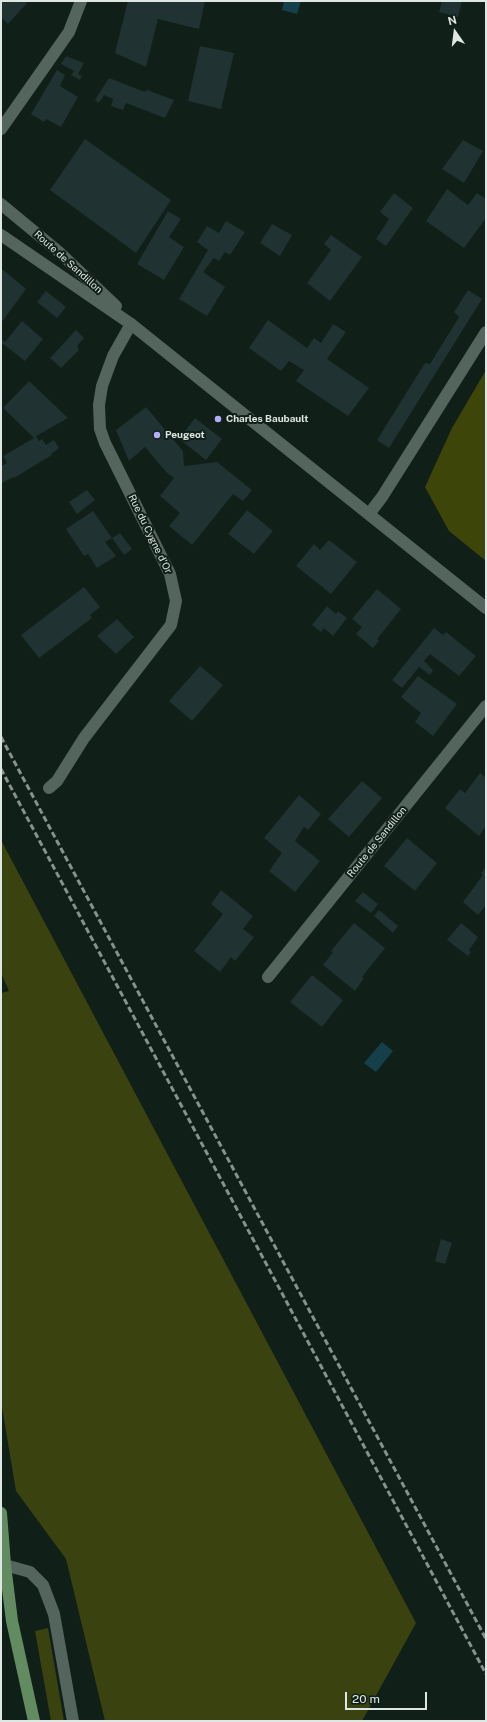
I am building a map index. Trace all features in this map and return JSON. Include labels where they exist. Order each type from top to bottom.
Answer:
[{"type":"main road","points":[[1,1513],[3,1565],[12,1622],[34,1721]]},
{"type":"street","points":[[1,129],[68,32],[81,1]]},
{"type":"street","name":"Route de Sandillon","points":[[1,204],[59,252],[114,304],[131,324]]},
{"type":"street","points":[[1,235],[131,324],[486,608]]},
{"type":"street","name":"Rue du Cygne d'Or","points":[[49,788],[57,781],[84,738],[171,625],[176,601],[170,574],[105,443],[100,429],[99,405],[102,386],[113,356],[131,324]]},
{"type":"street","points":[[369,514],[382,497],[486,332]]},
{"type":"street","name":"Route de Sandillon","points":[[268,977],[486,706]]},
{"type":"street","points":[[3,1565],[30,1572],[43,1585],[54,1614],[74,1721]]},
{"type":"green space","points":[[486,370],[486,561],[449,531],[425,487],[452,428]]},
{"type":"green space","points":[[1,840],[416,1623],[362,1721],[105,1721],[66,1559],[16,1491],[1,1401],[1,993],[9,991],[1,973]]},
{"type":"green space","points":[[48,1628],[64,1721],[51,1721],[35,1631]]},
{"type":"water","points":[[284,1],[301,1],[297,14],[282,10]]},
{"type":"water","points":[[382,1042],[393,1051],[376,1072],[364,1063]]},
{"type":"building","points":[[1,1],[26,1],[27,3],[8,24],[1,17]]},
{"type":"building","points":[[128,1],[205,1],[199,29],[158,19],[146,67],[115,53]]},
{"type":"building","points":[[442,1],[462,1],[458,17],[439,12]]},
{"type":"building","points":[[200,46],[234,53],[221,109],[188,101]]},
{"type":"building","points":[[66,56],[84,63],[78,74],[82,76],[80,80],[71,75],[74,71],[61,64]]},
{"type":"building","points":[[57,70],[65,75],[60,86],[78,97],[61,127],[46,119],[44,122],[31,114]]},
{"type":"building","points":[[109,78],[145,92],[147,90],[174,100],[165,118],[126,103],[123,110],[111,106],[113,99],[104,95],[99,103],[95,100]]},
{"type":"building","points":[[85,139],[171,200],[136,253],[50,190]]},
{"type":"building","points":[[463,140],[483,151],[464,183],[442,169]]},
{"type":"building","points":[[447,189],[468,205],[477,193],[486,199],[486,218],[464,248],[426,221]]},
{"type":"building","points":[[394,193],[413,208],[386,246],[376,239],[389,219],[380,212]]},
{"type":"building","points":[[168,211],[181,219],[169,237],[184,247],[164,280],[137,264]]},
{"type":"building","points":[[226,221],[245,232],[230,255],[225,252],[219,261],[214,258],[203,272],[225,287],[207,316],[179,299],[208,250],[197,242],[207,226],[219,233]]},
{"type":"building","points":[[272,224],[292,235],[280,256],[260,243]]},
{"type":"building","points":[[331,235],[362,257],[330,301],[307,283],[331,250],[324,244]]},
{"type":"building","points":[[2,269],[26,289],[1,323],[1,271]]},
{"type":"building","points":[[468,290],[482,299],[389,448],[377,440],[425,363],[430,364],[459,317],[454,312]]},
{"type":"building","points":[[46,291],[66,307],[57,318],[37,302]]},
{"type":"building","points":[[268,320],[307,348],[314,338],[321,343],[333,324],[346,332],[327,359],[369,388],[348,416],[296,381],[304,370],[289,361],[281,371],[249,348]]},
{"type":"building","points":[[22,321],[43,339],[25,361],[3,344],[1,346],[1,339],[5,342]]},
{"type":"building","points":[[76,330],[84,338],[77,346],[79,350],[61,368],[50,358]]},
{"type":"building","points":[[29,381],[68,418],[36,436],[39,441],[42,439],[46,445],[54,440],[59,448],[51,454],[52,455],[14,478],[13,477],[2,483],[1,466],[7,463],[3,456],[34,438],[3,408]]},
{"type":"building","points":[[146,407],[183,451],[184,466],[217,462],[252,490],[243,501],[233,494],[192,545],[169,526],[180,513],[160,496],[174,478],[167,473],[145,447],[129,461],[116,430]]},
{"type":"building","points":[[195,418],[222,439],[206,460],[179,439]]},
{"type":"building","points":[[87,490],[95,500],[77,514],[69,502]]},
{"type":"building","points":[[247,510],[273,531],[254,554],[228,534]]},
{"type":"building","points":[[93,511],[112,538],[105,542],[116,556],[97,568],[88,554],[84,556],[66,529]]},
{"type":"building","points":[[120,533],[132,549],[124,555],[112,538]]},
{"type":"building","points":[[329,540],[357,562],[331,594],[296,566],[314,544],[320,550]]},
{"type":"building","points":[[84,587],[100,607],[90,615],[92,618],[39,658],[21,635]]},
{"type":"building","points":[[377,589],[401,609],[377,639],[379,641],[373,648],[356,634],[362,627],[352,619]]},
{"type":"building","points":[[327,606],[336,614],[338,611],[347,618],[333,636],[324,628],[321,632],[312,625]]},
{"type":"building","points":[[117,619],[134,637],[116,654],[97,636]]},
{"type":"building","points":[[434,628],[443,635],[446,632],[476,656],[459,676],[430,654],[424,661],[433,670],[430,675],[419,667],[402,688],[392,680]]},
{"type":"building","points":[[200,666],[223,685],[192,721],[169,701]]},
{"type":"building","points":[[418,676],[457,704],[433,736],[415,722],[421,713],[401,697]]},
{"type":"building","points":[[480,773],[486,778],[486,826],[479,836],[445,808],[460,789],[465,793]]},
{"type":"building","points":[[362,781],[382,798],[349,837],[328,819]]},
{"type":"building","points":[[299,795],[321,814],[308,830],[304,827],[295,841],[320,861],[295,892],[269,871],[282,853],[264,838]]},
{"type":"building","points":[[407,838],[437,863],[415,891],[384,866]]},
{"type":"building","points":[[486,867],[486,905],[478,915],[463,902],[483,875],[481,873]]},
{"type":"building","points":[[221,890],[253,916],[243,929],[254,937],[235,961],[231,957],[220,972],[194,951],[223,914],[211,904]]},
{"type":"building","points":[[363,892],[378,904],[371,913],[355,901]]},
{"type":"building","points":[[379,910],[398,926],[393,933],[374,916]]},
{"type":"building","points":[[354,923],[385,948],[362,977],[364,978],[355,991],[323,965],[333,952],[331,951]]},
{"type":"building","points":[[461,923],[478,937],[469,950],[471,952],[468,956],[447,940]]},
{"type":"building","points":[[312,975],[343,1000],[322,1027],[290,1002]]},
{"type":"building","points":[[441,1239],[452,1243],[445,1264],[435,1261]]},
{"type":"railway","points":[[1,737],[486,1639]]},
{"type":"railway","points":[[1,769],[486,1674]]},
{"type":"place","name":"Charles Baubault","points":[[218,419]]},
{"type":"place","name":"Peugeot","points":[[157,435]]}]
